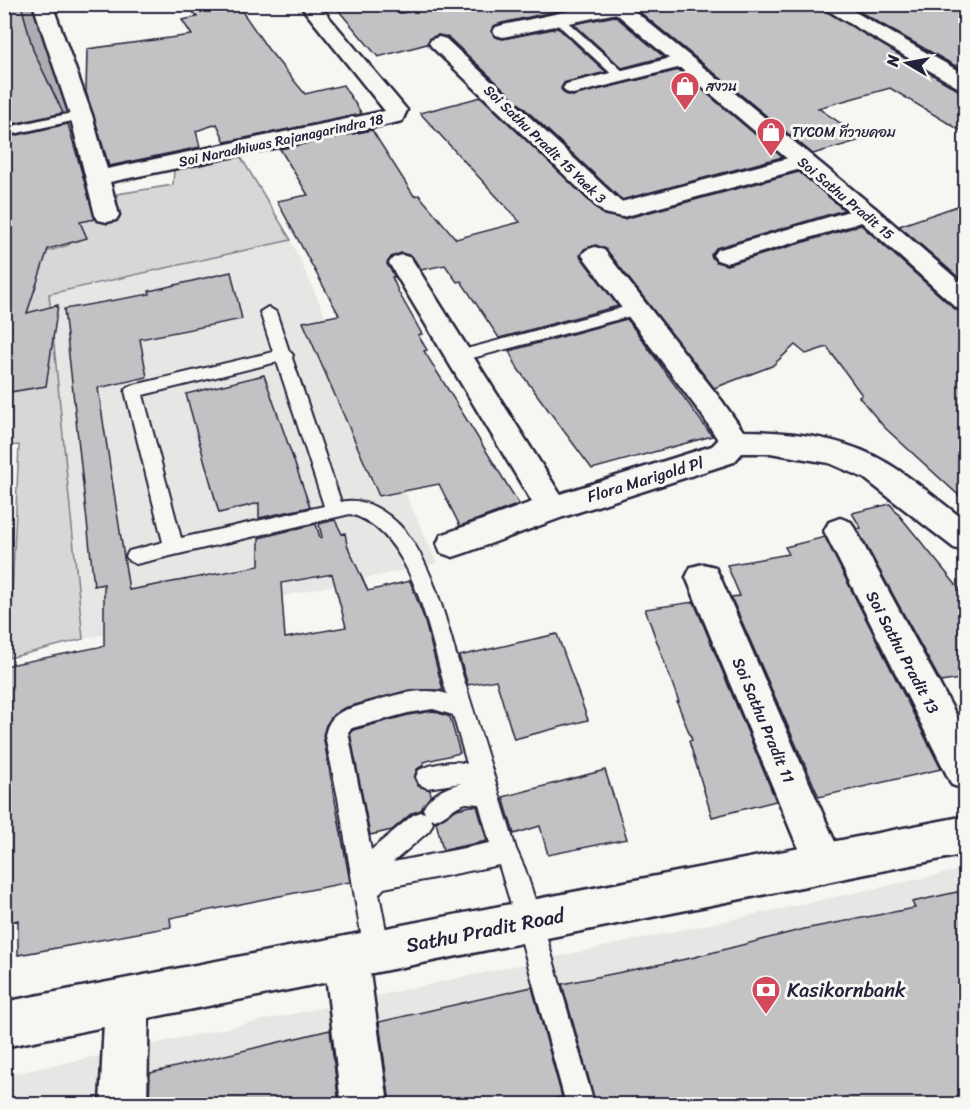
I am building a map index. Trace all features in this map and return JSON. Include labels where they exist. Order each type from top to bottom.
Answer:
[{"type":"street","points":[[42,4],[81,115],[107,215]]},
{"type":"street","name":"Soi Naradhiwas Rajanagarindra 18","points":[[97,178],[394,116],[396,110],[308,4]]},
{"type":"street","points":[[826,4],[966,84]]},
{"type":"street","points":[[503,31],[615,6]]},
{"type":"street","name":"Soi Sathu Pradit 15","points":[[615,6],[866,213],[966,302]]},
{"type":"street","name":"Soi Sathu Pradit 15 Yaek 3","points":[[439,43],[613,208],[623,210],[804,161]]},
{"type":"street","points":[[573,88],[683,61]]},
{"type":"street","points":[[726,255],[866,213]]},
{"type":"street","points":[[595,255],[712,408],[734,442],[770,442],[825,451],[875,470],[966,539]]},
{"type":"street","points":[[402,263],[552,508]]},
{"type":"street","name":"Flora Marigold Pl","points":[[453,544],[552,508],[723,454],[734,442]]},
{"type":"street","name":"Soi Sathu Pradit 13","points":[[840,531],[966,772]]},
{"type":"street","name":"Soi Sathu Pradit 11","points":[[704,577],[824,863]]},
{"type":"street","name":"Sathu Pradit Road","points":[[4,1025],[966,835]]},
{"type":"street","points":[[361,954],[365,1104]]},
{"type":"street","points":[[123,1104],[127,1001]]},
{"type":"lane","points":[[558,19],[621,76]]},
{"type":"lane","points":[[4,132],[81,115]]},
{"type":"lane","points":[[461,356],[636,309]]},
{"type":"lane","points":[[268,312],[285,356],[334,509]]},
{"type":"lane","points":[[174,547],[134,391],[285,356]]},
{"type":"lane","points":[[136,556],[334,509],[364,509],[378,516],[391,527],[417,566],[505,852],[513,869],[529,921],[580,1104]]},
{"type":"lane","points":[[361,954],[365,881],[355,796],[336,735],[338,727],[345,720],[408,703],[433,699],[462,708]]},
{"type":"lane","points":[[427,777],[460,771],[486,787]]},
{"type":"lane","points":[[365,881],[428,816],[459,793],[486,787]]},
{"type":"lane","points":[[365,881],[505,852]]},
{"type":"shaded area","points":[[239,154],[291,240],[49,294],[83,639],[9,658],[19,445],[5,446],[4,393],[18,390],[29,257],[69,245],[80,221],[118,214],[117,194],[173,185],[174,169]]},
{"type":"shaded area","points":[[291,240],[437,563],[83,639],[49,294]]},
{"type":"shaded area","points":[[965,869],[965,1035],[855,1076],[867,1104],[585,1104],[580,1088],[584,1104],[5,1104],[4,1076]]},
{"type":"building","points":[[4,4],[21,4],[33,50],[63,113],[4,126]]},
{"type":"building","points":[[186,4],[237,4],[268,49],[305,94],[343,85],[362,114],[225,142],[217,124],[196,131],[200,147],[109,166],[86,92],[87,49],[192,35],[182,20],[197,17]]},
{"type":"building","points":[[333,4],[388,4],[400,13],[408,12],[412,4],[589,4],[502,23],[494,26],[491,31],[495,37],[503,39],[558,28],[606,72],[564,83],[561,89],[565,94],[572,96],[679,70],[782,157],[622,200],[448,37],[438,35],[430,38],[427,44],[378,57]]},
{"type":"building","points":[[630,4],[815,4],[958,90],[966,92],[966,134],[890,88],[818,108],[864,139],[813,154]]},
{"type":"building","points":[[846,4],[966,4],[966,72]]},
{"type":"building","points":[[615,16],[664,57],[622,68],[574,24]]},
{"type":"building","points":[[481,97],[604,215],[624,219],[799,172],[844,210],[716,248],[711,256],[716,262],[727,265],[861,225],[956,310],[966,312],[966,502],[884,427],[859,397],[862,395],[827,347],[806,354],[795,345],[772,366],[714,388],[606,249],[596,245],[584,249],[580,256],[618,306],[499,338],[461,281],[457,282],[445,265],[421,270],[412,256],[401,253],[391,257],[387,264],[395,277],[392,277],[399,293],[422,334],[418,335],[427,350],[424,351],[519,504],[460,526],[439,484],[379,496],[303,322],[339,315],[277,201],[308,195],[280,149],[372,130],[414,196],[419,195],[456,239],[520,222],[420,113]]},
{"type":"building","points":[[68,124],[95,219],[80,222],[87,238],[48,249],[27,313],[58,305],[46,386],[4,393],[4,138]]},
{"type":"building","points":[[966,203],[966,284],[899,226]]},
{"type":"building","points":[[231,272],[242,319],[140,339],[147,377],[98,388],[129,590],[259,566],[259,538],[316,524],[320,538],[322,537],[319,524],[335,520],[342,534],[345,533],[347,545],[368,591],[410,581],[424,618],[443,690],[409,690],[344,708],[333,715],[326,725],[323,735],[350,882],[170,918],[171,927],[18,955],[18,920],[4,924],[4,666],[104,646],[104,584],[94,586],[64,309],[150,294],[149,291]],"holes":[[[332,574],[346,627],[285,638],[281,583]]]},
{"type":"building","points":[[627,319],[712,436],[592,469],[518,369],[509,351]]},
{"type":"building","points":[[264,375],[310,507],[259,518],[259,503],[219,513],[186,394]]},
{"type":"building","points":[[890,504],[966,597],[966,678],[941,682],[857,529],[861,528],[852,513]]},
{"type":"building","points":[[825,537],[941,769],[819,797],[731,597],[740,596],[727,565],[789,554],[785,547]]},
{"type":"building","points":[[694,602],[776,801],[712,817],[689,741],[692,740],[645,609]]},
{"type":"building","points":[[557,634],[588,720],[514,739],[496,680],[468,685],[459,656]]},
{"type":"building","points":[[433,711],[450,717],[460,753],[423,762],[424,765],[417,769],[414,778],[418,786],[430,790],[431,795],[421,810],[412,813],[392,830],[370,835],[350,733],[353,730],[408,715]]},
{"type":"building","points":[[605,770],[627,839],[548,855],[540,826],[514,834],[503,797]]},
{"type":"building","points":[[477,806],[487,841],[443,850],[436,822],[457,809]]},
{"type":"building","points":[[966,890],[966,1104],[596,1104],[562,984],[691,958],[804,929],[915,908],[912,902]]},
{"type":"building","points":[[532,987],[562,1097],[531,1104],[390,1104],[379,1022]]},
{"type":"building","points":[[330,1030],[339,1104],[149,1104],[150,1073]]},
{"type":"waterway","points":[[25,4],[76,175]]},
{"type":"place","name":"สงวน","points":[[685,112]]},
{"type":"place","name":"TYCOM ทีวายคอม","points":[[771,158]]},
{"type":"place","name":"Kasikornbank","points":[[766,1016]]}]
